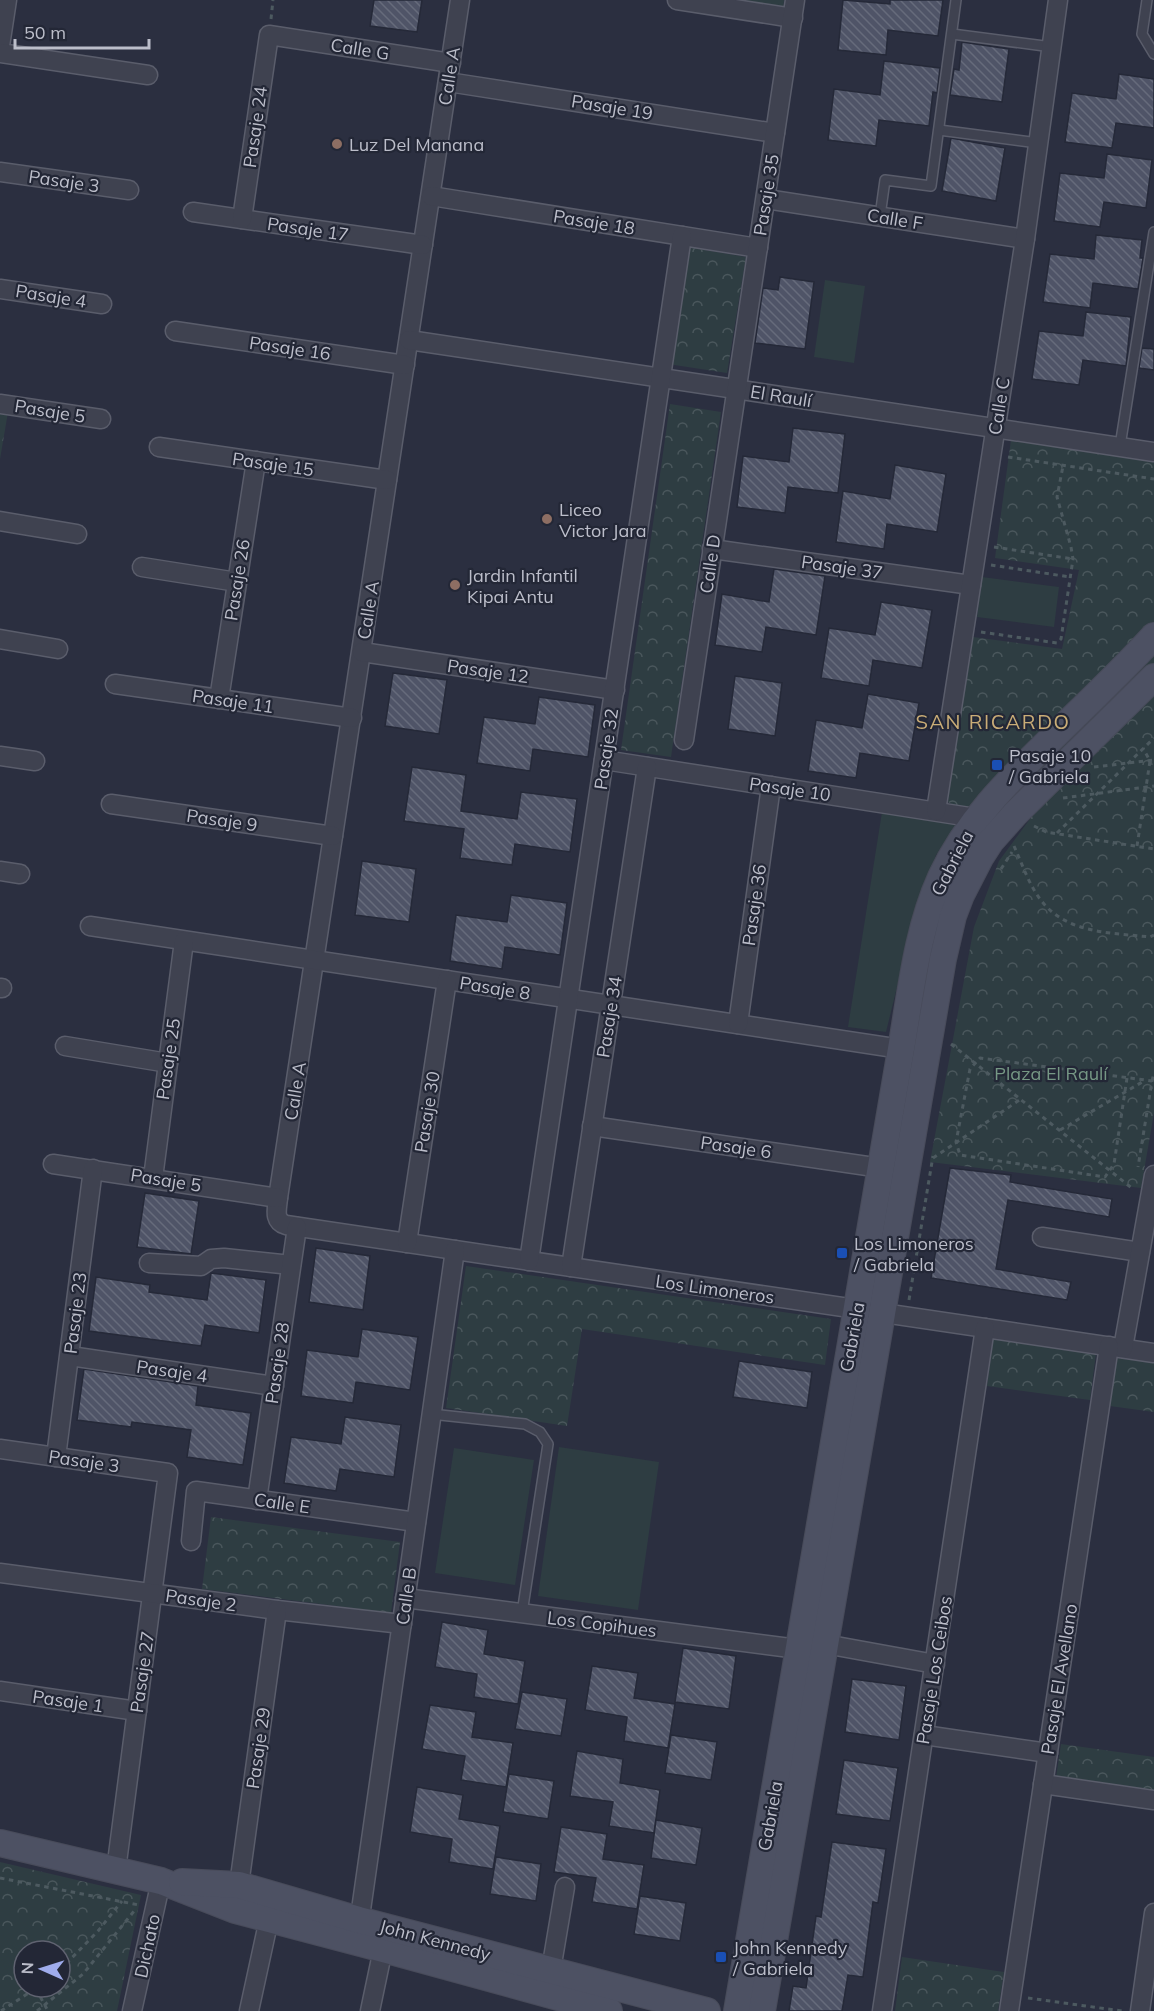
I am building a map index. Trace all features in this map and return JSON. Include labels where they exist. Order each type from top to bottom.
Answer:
[{"type":"street","points":[[0,46],[7,0]]},
{"type":"street","name":"Calle A","points":[[278,1220],[276,1216],[278,1198],[460,0]]},
{"type":"street","points":[[677,0],[793,18]]},
{"type":"street","name":"Pasaje 35","points":[[736,389],[795,0]]},
{"type":"street","name":"Calle C","points":[[936,811],[992,455],[1058,0]]},
{"type":"street","name":"Calle G","points":[[269,35],[451,63]]},
{"type":"street","name":"Pasaje 24","points":[[242,219],[269,35]]},
{"type":"street","points":[[0,53],[148,75]]},
{"type":"street","name":"Pasaje 19","points":[[448,82],[775,133]]},
{"type":"street","name":"Pasaje 3","points":[[0,172],[129,190]]},
{"type":"street","name":"Pasaje 18","points":[[431,196],[758,248]]},
{"type":"street","name":"Calle F","points":[[766,199],[1024,239]]},
{"type":"street","name":"Pasaje 17","points":[[193,212],[423,245]]},
{"type":"street","name":"Pasaje 32","points":[[529,1261],[682,236]]},
{"type":"street","name":"Pasaje 4","points":[[0,289],[102,304]]},
{"type":"street","name":"Pasaje 16","points":[[175,331],[405,365]]},
{"type":"street","name":"El Raulí","points":[[409,340],[1154,452]]},
{"type":"street","name":"Calle D","points":[[684,740],[736,389]]},
{"type":"street","name":"Pasaje 5","points":[[0,404],[101,419]]},
{"type":"street","name":"Pasaje 15","points":[[159,447],[387,480]]},
{"type":"street","name":"Pasaje 26","points":[[219,699],[256,461]]},
{"type":"street","points":[[0,521],[77,534]]},
{"type":"street","name":"Pasaje 37","points":[[712,549],[971,585]]},
{"type":"street","points":[[142,567],[237,582]]},
{"type":"street","name":"Gabriela","points":[[737,2011],[901,1049],[926,919],[951,857],[976,818],[1010,779],[1154,636]]},
{"type":"street","points":[[0,639],[58,649]]},
{"type":"street","name":"Pasaje 12","points":[[362,652],[615,690]]},
{"type":"street","name":"Gabriela","points":[[762,2011],[825,1644],[894,1315],[947,937],[953,916],[969,877],[980,858],[1017,836],[1154,677]]},
{"type":"street","name":"Pasaje 11","points":[[115,684],[351,718]]},
{"type":"street","points":[[0,756],[35,761]]},
{"type":"street","name":"Pasaje 10","points":[[604,760],[976,818]]},
{"type":"street","name":"Pasaje 34","points":[[571,1267],[646,767]]},
{"type":"street","name":"Pasaje 36","points":[[738,1024],[771,786]]},
{"type":"street","name":"Pasaje 9","points":[[111,804],[333,836]]},
{"type":"street","points":[[0,871],[20,874]]},
{"type":"street","name":"Pasaje 8","points":[[90,926],[901,1049]]},
{"type":"street","name":"Pasaje 25","points":[[153,1178],[184,940]]},
{"type":"street","name":"Pasaje 30","points":[[407,1243],[447,980]]},
{"type":"street","points":[[65,1046],[168,1063]]},
{"type":"street","name":"Pasaje 6","points":[[592,1126],[881,1168]]},
{"type":"street","name":"Pasaje 5","points":[[53,1164],[278,1198]]},
{"type":"street","name":"Pasaje 23","points":[[56,1457],[93,1169]]},
{"type":"street","name":"Pasaje El Avellano","points":[[1010,2003],[1048,1753],[1116,1347],[1140,1252],[1143,1174]]},
{"type":"street","name":"Los Limoneros","points":[[278,1220],[282,1224],[297,1227],[1154,1353]]},
{"type":"street","name":"Pasaje 28","points":[[257,1500],[297,1227]]},
{"type":"street","points":[[1042,1237],[1140,1252]]},
{"type":"street","name":"Calle B","points":[[358,1931],[455,1250]]},
{"type":"street","points":[[149,1263],[201,1266],[211,1259],[224,1258],[291,1265]]},
{"type":"street","name":"Pasaje Los Ceibos","points":[[882,2011],[985,1328]]},
{"type":"street","name":"Pasaje 4","points":[[70,1356],[274,1386]]},
{"type":"street","name":"Pasaje 3","points":[[0,1449],[168,1473]]},
{"type":"street","name":"Pasaje 27","points":[[116,1870],[168,1473]]},
{"type":"street","name":"Calle E","points":[[191,1541],[196,1491],[416,1522]]},
{"type":"street","name":"Pasaje 2","points":[[0,1573],[277,1610],[402,1624]]},
{"type":"street","name":"Los Copihues","points":[[405,1598],[798,1649]]},
{"type":"street","name":"Pasaje 29","points":[[239,1885],[277,1610]]},
{"type":"street","points":[[825,1644],[935,1664]]},
{"type":"street","name":"Pasaje 1","points":[[0,1691],[137,1711]]},
{"type":"street","points":[[924,1735],[1048,1753]]},
{"type":"street","points":[[1043,1784],[1154,1800]]},
{"type":"street","name":"John Kennedy","points":[[0,1844],[161,1881],[235,1910],[269,1919],[358,1931],[551,1970],[707,2011]]},
{"type":"street","name":"John Kennedy","points":[[161,1881],[239,1885],[358,1931],[383,1949],[609,2011]]},
{"type":"street","name":"Dichato","points":[[132,2011],[147,1906],[161,1881]]},
{"type":"street","points":[[551,1970],[565,1887]]},
{"type":"street","points":[[1140,2011],[1154,1913]]},
{"type":"street","points":[[249,2011],[269,1919]]},
{"type":"street","points":[[370,2011],[383,1949]]},
{"type":"lane","points":[[880,216],[885,180],[931,186],[956,0]]},
{"type":"lane","points":[[1146,0],[1142,34],[1154,54]]},
{"type":"lane","points":[[952,34],[1052,48]]},
{"type":"lane","points":[[939,130],[1038,143]]},
{"type":"lane","points":[[1120,446],[1154,232]]},
{"type":"lane","points":[[431,1414],[525,1424],[540,1432],[548,1444],[522,1613]]},
{"type":"path","points":[[992,455],[1154,479]]},
{"type":"path","points":[[964,629],[1057,643],[1061,639],[1073,559],[1057,497],[1063,466]]},
{"type":"path","points":[[977,544],[1073,559]]},
{"type":"path","points":[[975,563],[1070,577]]},
{"type":"path","points":[[1057,833],[1154,738]]},
{"type":"path","points":[[1137,846],[1152,761],[1143,748]]},
{"type":"path","points":[[1097,759],[1089,767],[1152,761]]},
{"type":"path","points":[[1066,790],[1059,798],[1154,786]]},
{"type":"path","points":[[997,874],[1017,836],[1039,818]]},
{"type":"path","points":[[1033,825],[1046,832],[1154,849]]},
{"type":"path","points":[[1017,836],[1025,873],[1043,903],[1055,915],[1077,927],[1092,931],[1149,937],[1154,935]]},
{"type":"path","points":[[950,1055],[951,1044],[1134,1190],[1143,1174],[1154,1073]]},
{"type":"path","points":[[1127,1078],[1114,1164],[1105,1177],[960,1155],[956,1142],[970,1069],[980,1058],[1145,1080],[1152,1082]]},
{"type":"path","points":[[1060,1130],[1145,1080]]},
{"type":"path","points":[[933,1158],[1021,1099]]},
{"type":"path","points":[[894,1315],[934,1146]]},
{"type":"path","points":[[0,1878],[147,1906]]},
{"type":"path","points":[[72,1958],[98,1931],[122,1901]]},
{"type":"path","points":[[37,2011],[83,1974],[147,1906]]},
{"type":"path","points":[[1,2011],[20,1999]]},
{"type":"path","points":[[42,1999],[48,2011]]},
{"type":"path","points":[[1010,2003],[1124,2011]]},
{"type":"green space","points":[[718,0],[784,0],[783,10]]},
{"type":"green space","points":[[687,247],[746,257],[727,373],[668,364]]},
{"type":"green space","points":[[825,280],[865,286],[854,363],[814,357]]},
{"type":"green space","points":[[670,404],[721,412],[671,757],[621,750]]},
{"type":"green space","points":[[0,410],[8,412],[0,459]]},
{"type":"green space","name":"Plaza El Raulí","points":[[1011,440],[1154,461],[1154,1113],[1141,1188],[930,1162],[974,927],[999,861],[1030,819],[951,804],[945,800],[973,637],[1062,649],[1079,570],[995,558]]},
{"type":"green space","points":[[982,577],[1059,587],[1054,627],[977,617]]},
{"type":"green space","points":[[882,812],[959,823],[936,855],[914,918],[886,1032],[848,1027]]},
{"type":"green space","points":[[466,1266],[831,1319],[825,1365],[582,1329],[567,1426],[446,1408]]},
{"type":"green space","points":[[993,1338],[1096,1353],[1090,1400],[987,1386]]},
{"type":"green space","points":[[1116,1358],[1154,1363],[1154,1412],[1110,1406]]},
{"type":"green space","points":[[559,1447],[659,1462],[638,1610],[538,1596]]},
{"type":"green space","points":[[454,1448],[534,1460],[515,1585],[435,1573]]},
{"type":"green space","points":[[211,1517],[400,1542],[391,1613],[202,1589]]},
{"type":"green space","points":[[1061,1744],[1154,1757],[1154,1792],[1056,1778]]},
{"type":"green space","points":[[0,1862],[141,1895],[117,2011],[0,2011]]},
{"type":"green space","points":[[902,1957],[1004,1972],[998,2011],[895,2011]]},
{"type":"building","points":[[374,0],[422,0],[417,32],[370,26]]},
{"type":"building","points":[[843,0],[890,4],[890,0],[943,0],[938,36],[888,30],[886,55],[838,50]]},
{"type":"building","points":[[962,42],[1009,49],[1002,102],[950,95],[954,69],[959,70]]},
{"type":"building","points":[[884,61],[940,68],[937,93],[933,92],[929,126],[879,120],[876,146],[828,140],[834,89],[880,95]]},
{"type":"building","points":[[1119,74],[1154,79],[1154,128],[1116,123],[1112,148],[1065,142],[1072,93],[1116,99]]},
{"type":"building","points":[[951,138],[1005,148],[996,201],[942,191]]},
{"type":"building","points":[[1107,154],[1152,160],[1146,208],[1104,202],[1100,227],[1054,221],[1060,173],[1104,178]]},
{"type":"building","points":[[1096,235],[1142,240],[1140,258],[1143,258],[1138,289],[1093,283],[1090,308],[1043,302],[1050,254],[1094,259]]},
{"type":"building","points":[[780,277],[814,282],[805,349],[755,343],[763,288],[778,290]]},
{"type":"building","points":[[1086,312],[1131,317],[1126,366],[1083,360],[1079,385],[1032,379],[1039,331],[1083,336]]},
{"type":"building","points":[[1142,348],[1154,349],[1154,370],[1139,368]]},
{"type":"building","points":[[793,428],[845,434],[838,493],[788,487],[785,513],[737,507],[743,456],[789,462]]},
{"type":"building","points":[[895,465],[946,474],[937,532],[887,524],[884,549],[836,542],[843,491],[890,499]]},
{"type":"building","points":[[774,569],[825,576],[816,635],[766,627],[762,652],[715,645],[722,594],[769,602]]},
{"type":"building","points":[[881,602],[932,610],[922,668],[873,660],[869,686],[821,678],[829,628],[875,635]]},
{"type":"building","points":[[393,673],[447,680],[439,734],[385,726]]},
{"type":"building","points":[[735,676],[782,683],[775,736],[728,729]]},
{"type":"building","points":[[868,694],[919,703],[909,761],[860,753],[856,778],[808,771],[816,720],[862,728]]},
{"type":"building","points":[[539,697],[595,705],[588,757],[533,749],[530,771],[477,763],[484,717],[535,724]]},
{"type":"building","points":[[412,767],[466,775],[461,811],[517,819],[521,792],[577,799],[570,852],[515,844],[512,865],[460,858],[464,829],[404,821]]},
{"type":"building","points":[[362,861],[416,869],[409,922],[355,915]]},
{"type":"building","points":[[511,895],[567,903],[560,955],[505,947],[502,969],[450,961],[456,915],[507,922]]},
{"type":"building","points":[[950,1168],[1011,1175],[1010,1182],[1112,1199],[1109,1217],[1008,1200],[996,1269],[1071,1282],[1067,1300],[931,1278]]},
{"type":"building","points":[[145,1193],[199,1201],[191,1254],[137,1247]]},
{"type":"building","points":[[316,1248],[370,1256],[363,1310],[309,1302]]},
{"type":"building","points":[[211,1273],[266,1280],[259,1333],[205,1325],[201,1346],[89,1331],[96,1277],[150,1285],[149,1292],[207,1300]]},
{"type":"building","points":[[362,1329],[418,1337],[410,1390],[356,1382],[353,1403],[301,1396],[307,1350],[358,1357]]},
{"type":"building","points":[[739,1361],[812,1372],[807,1408],[733,1397]]},
{"type":"building","points":[[84,1369],[198,1386],[196,1405],[251,1413],[243,1465],[187,1457],[191,1430],[132,1422],[131,1427],[77,1420]]},
{"type":"building","points":[[345,1417],[401,1425],[394,1477],[340,1469],[336,1491],[284,1483],[291,1437],[341,1444]]},
{"type":"building","points":[[442,1622],[488,1630],[484,1654],[525,1661],[518,1704],[474,1697],[477,1674],[435,1667]]},
{"type":"building","points":[[683,1648],[736,1656],[729,1709],[675,1702]]},
{"type":"building","points":[[592,1666],[638,1673],[634,1698],[675,1704],[668,1748],[624,1741],[627,1717],[585,1710]]},
{"type":"building","points":[[852,1679],[906,1686],[899,1740],[845,1732]]},
{"type":"building","points":[[522,1692],[567,1699],[561,1736],[515,1729]]},
{"type":"building","points":[[430,1705],[476,1712],[472,1737],[513,1743],[506,1787],[461,1780],[465,1756],[422,1749]]},
{"type":"building","points":[[671,1735],[717,1742],[711,1780],[665,1773]]},
{"type":"building","points":[[577,1751],[623,1759],[620,1783],[660,1790],[654,1833],[609,1826],[613,1802],[570,1796]]},
{"type":"building","points":[[844,1760],[898,1768],[890,1821],[836,1814]]},
{"type":"building","points":[[509,1774],[554,1781],[548,1819],[503,1812]]},
{"type":"building","points":[[417,1787],[463,1795],[459,1819],[500,1826],[493,1869],[449,1862],[452,1839],[410,1832]]},
{"type":"building","points":[[656,1820],[702,1828],[696,1865],[651,1858]]},
{"type":"building","points":[[561,1827],[607,1834],[603,1859],[644,1865],[637,1909],[592,1902],[596,1878],[554,1872]]},
{"type":"building","points":[[832,1842],[886,1849],[878,1903],[873,1902],[863,1977],[848,1975],[842,2011],[789,2011],[793,1986],[806,1988],[816,1916],[821,1917]]},
{"type":"building","points":[[496,1857],[541,1864],[536,1901],[490,1894]]},
{"type":"building","points":[[640,1896],[686,1903],[680,1941],[634,1934]]},
{"type":"place","name":"Luz Del Manana","points":[[337,144]]},
{"type":"place","name":"Liceo Victor Jara","points":[[547,519]]},
{"type":"place","name":"Jardin Infantil Kipai Antu","points":[[455,585]]},
{"type":"place","name":"Pasaje 10 / Gabriela","points":[[997,765]]},
{"type":"place","name":"Los Limoneros / Gabriela","points":[[842,1253]]},
{"type":"place","name":"John Kennedy / Gabriela","points":[[721,1957]]},
{"type":"district","name":"SAN RICARDO","points":[[993,721]]}]
